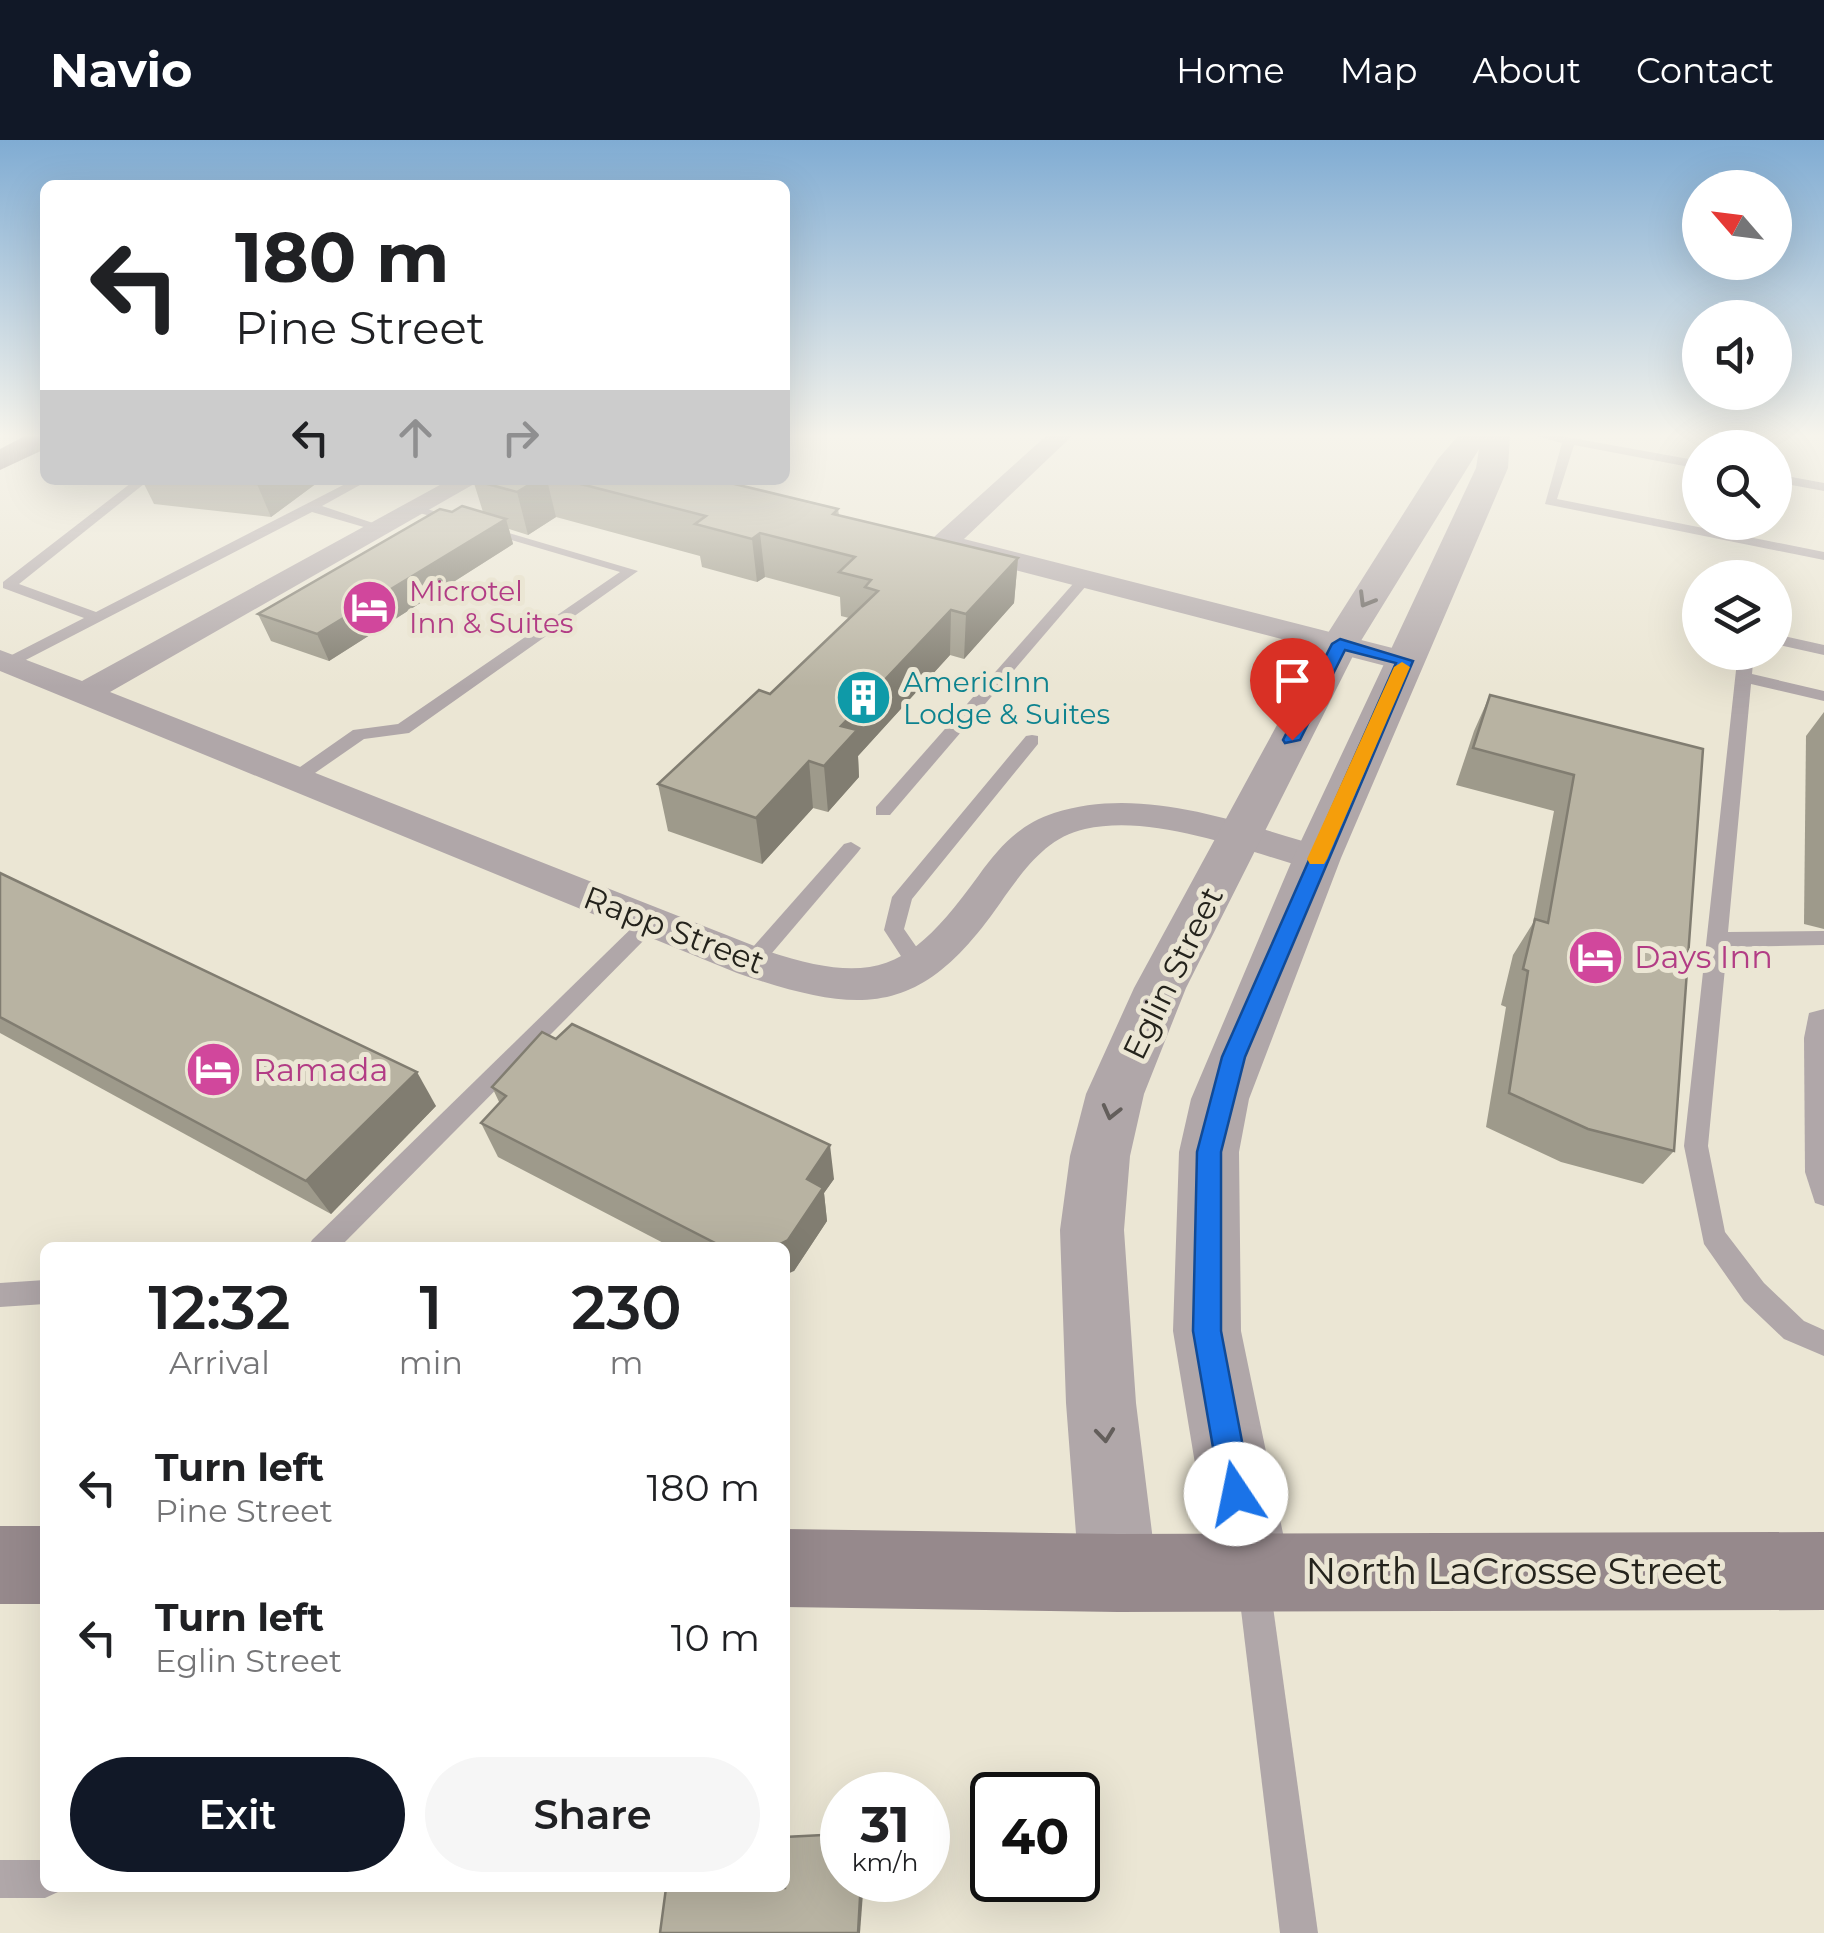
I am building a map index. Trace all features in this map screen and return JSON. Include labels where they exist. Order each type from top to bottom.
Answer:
[{"type":"main road","points":[[0,1565],[40,1566]]},
{"type":"main road","name":"North LaCrosse Street","points":[[790,1568],[1118,1572],[1824,1571]]},
{"type":"street","points":[[84,693],[396,520]]},
{"type":"street","points":[[959,520],[934,540],[1405,661]]},
{"type":"street","name":"Eglin Street","points":[[1118,1572],[1092,1230],[1100,1156],[1115,1094],[1136,1038],[1340,644],[1417,520]]},
{"type":"street","points":[[1252,1572],[1207,1331],[1209,1152],[1234,1057],[1317,858],[1469,520]]},
{"type":"street","name":"Rapp Street","points":[[4,661],[752,962],[839,986],[880,982],[920,968],[955,938],[1012,858],[1043,832],[1063,824],[1131,812],[1242,836],[1317,858]]},
{"type":"lane","points":[[92,520],[8,585],[96,617]]},
{"type":"lane","points":[[4,661],[285,520]]},
{"type":"lane","points":[[353,520],[381,528]]},
{"type":"lane","points":[[296,778],[359,734],[403,729],[630,571],[457,520]]},
{"type":"lane","points":[[1640,520],[1824,556]]},
{"type":"lane","points":[[883,810],[1085,579]]},
{"type":"lane","points":[[1792,642],[1824,650]]},
{"type":"lane","points":[[1745,670],[1696,1146],[1702,1195],[1714,1236],[1754,1292],[1794,1330],[1824,1343]]},
{"type":"lane","points":[[1744,677],[1824,696]]},
{"type":"lane","points":[[920,968],[894,930],[902,897],[1032,740]]},
{"type":"lane","points":[[752,962],[851,848]]},
{"type":"lane","points":[[326,1242],[651,921]]},
{"type":"lane","points":[[1717,940],[1824,938]]},
{"type":"lane","points":[[1824,1017],[1817,1018],[1815,1057],[1817,1172],[1824,1195]]},
{"type":"lane","points":[[0,1295],[40,1292]]},
{"type":"lane","points":[[1252,1572],[1299,1933]]},
{"type":"lane","points":[[0,1878],[40,1879]]},
{"type":"building","points":[[421,520],[505,520],[317,634],[258,614]]},
{"type":"building","points":[[701,520],[857,520],[1018,558],[966,614],[951,610],[841,726],[857,730],[824,766],[809,761],[756,818],[658,784],[759,690],[770,694],[878,591],[865,587],[871,580],[839,572],[855,557],[760,533],[752,539],[695,524]]},
{"type":"building","name":"Days Inn","points":[[1490,695],[1703,749],[1674,1151],[1588,1129],[1509,1093],[1528,971],[1523,969],[1535,919],[1548,923],[1574,775],[1473,748]]},
{"type":"building","name":"Ramada","points":[[0,873],[417,1072],[306,1181],[0,1017]]},
{"type":"building","points":[[572,1024],[830,1145],[807,1179],[823,1188],[788,1240],[713,1242],[481,1123],[506,1096],[492,1087],[542,1032],[556,1039]]},
{"type":"building","points":[[820,1835],[820,1902],[860,1902],[858,1933],[660,1933],[665,1892],[790,1892],[790,1837]]},
{"type":"slow traffic","points":[[1317,859],[1402,667]]},
{"type":"place","name":"Microtel Inn & Suites","points":[[370,607]]},
{"type":"place","name":"AmericInn Lodge & Suites","points":[[864,698]]},
{"type":"place","name":"Days Inn","points":[[1595,957]]},
{"type":"place","name":"Ramada","points":[[214,1070]]},
{"type":"route","points":[[1236,1494],[1207,1331],[1209,1152],[1234,1057],[1405,661],[1340,644],[1292,740]]}]
